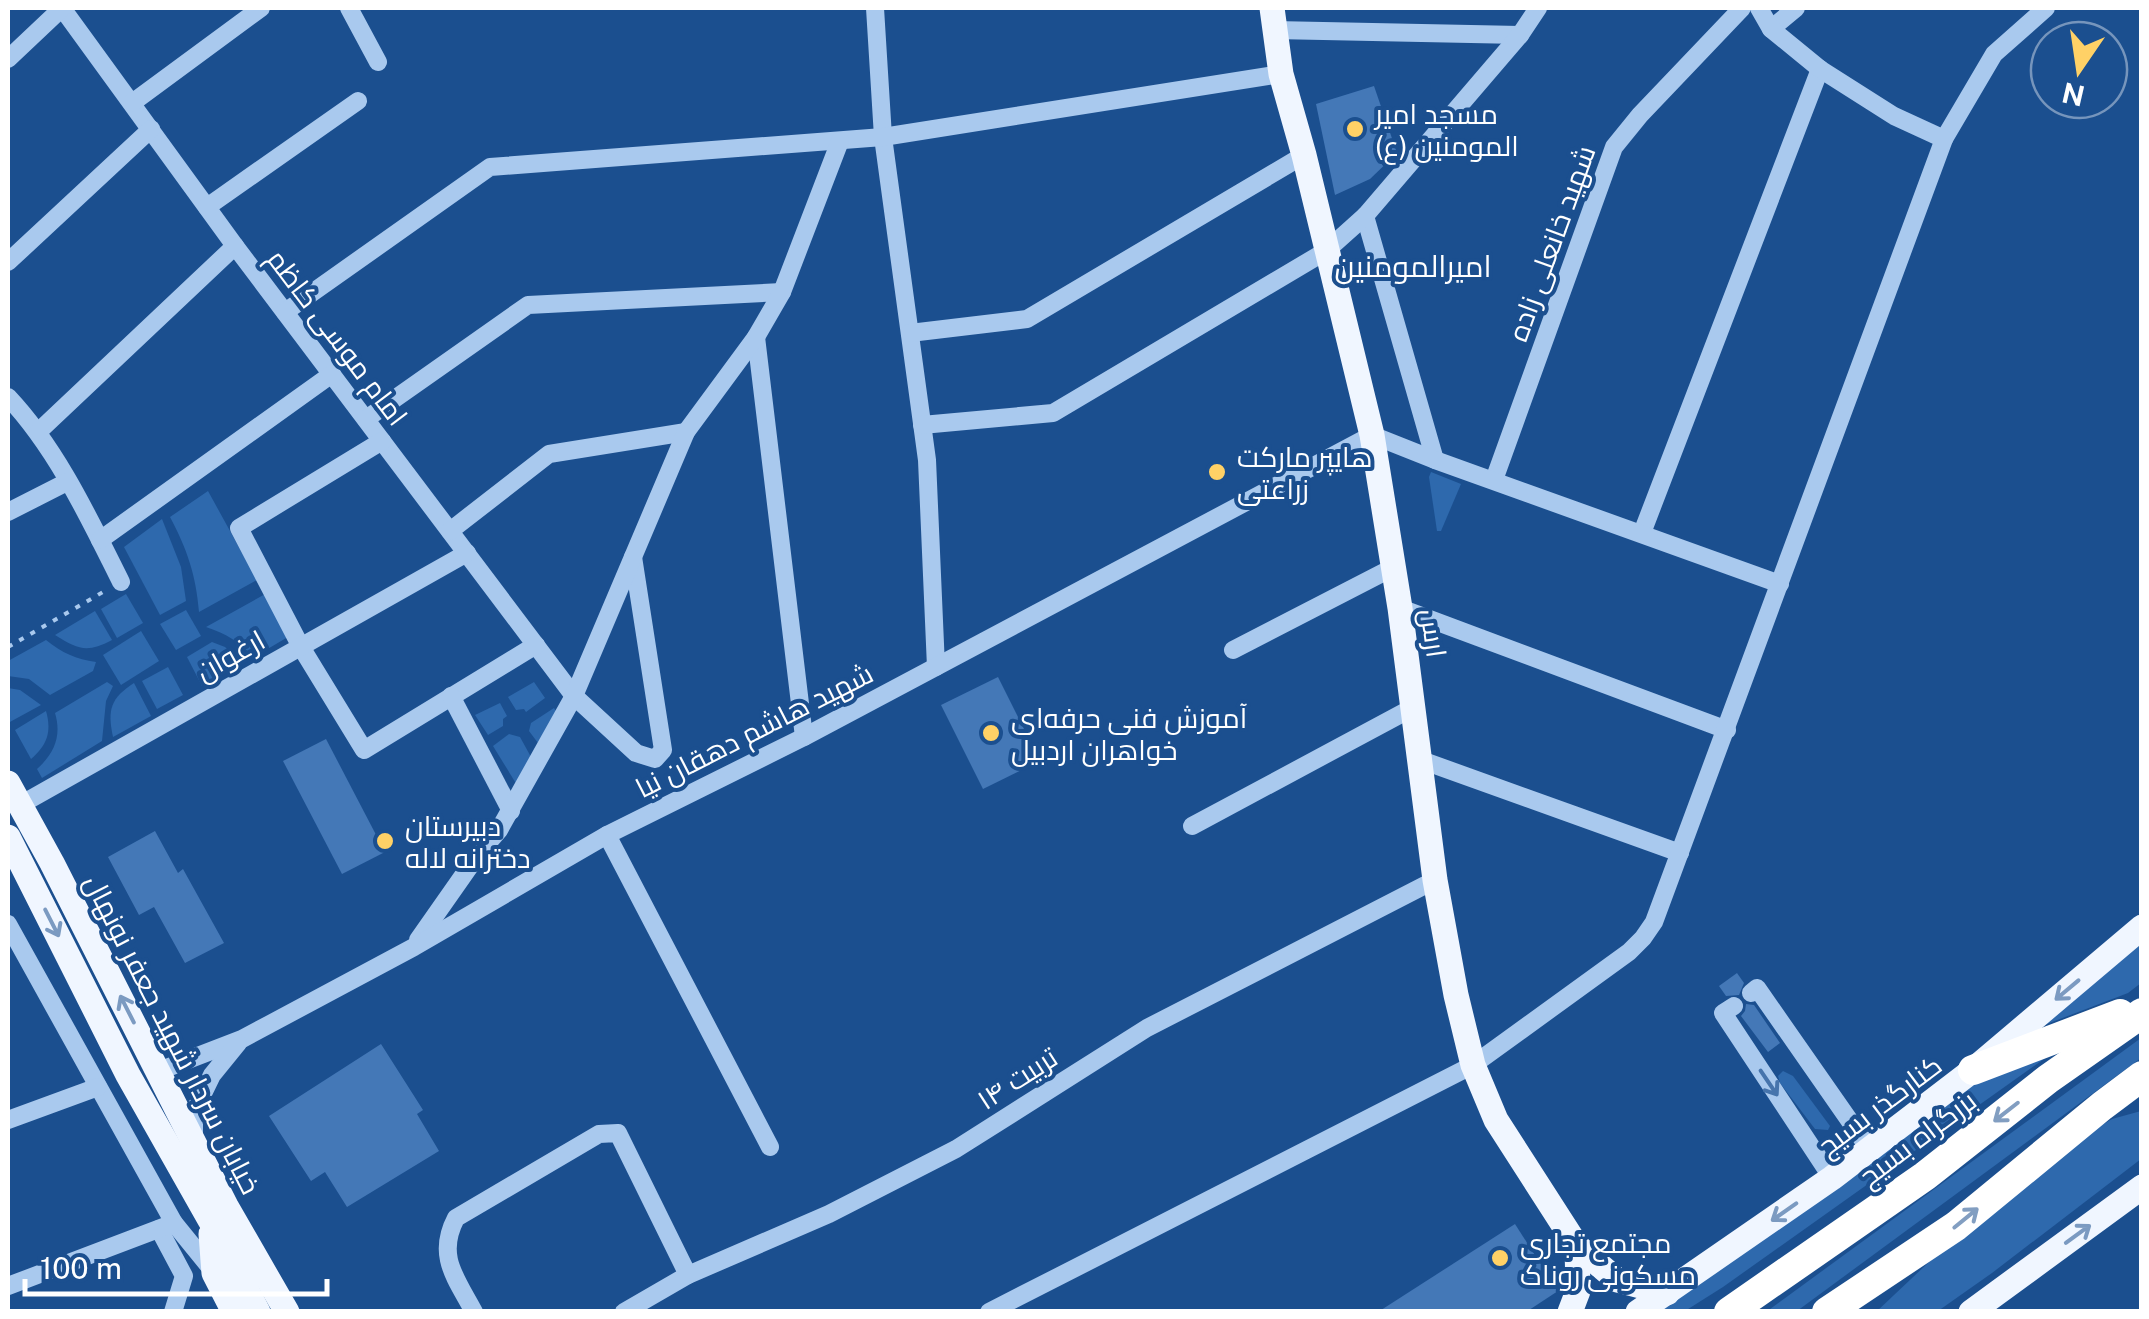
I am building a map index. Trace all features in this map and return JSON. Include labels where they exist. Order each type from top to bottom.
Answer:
[{"type":"highway","points":[[1973,1070],[2142,1010]]},
{"type":"highway","name":"بزرگراه بسیج","points":[[1730,1312],[1925,1176],[2142,1010]]},
{"type":"highway","points":[[1827,1312],[1956,1226],[2142,1076]]},
{"type":"highway","points":[[2102,1106],[2142,1096]]},
{"type":"highway","points":[[1856,1312],[1907,1258]]},
{"type":"main road","name":"ارس","points":[[1273,19],[1281,74],[1372,435],[1400,608],[1435,880],[1473,1065],[1496,1120],[1577,1246],[1617,1280],[1667,1293]]},
{"type":"main road","name":"خیابان سردار شهید جعفر نونهال","points":[[14,794],[194,1141],[258,1312]]},
{"type":"main road","name":"خیابان سردار شهید جعفر نونهال","points":[[8,836],[128,1075],[288,1312]]},
{"type":"main road","name":"کنارگذر بسیج","points":[[1638,1312],[1870,1150],[1973,1070],[2142,927]]},
{"type":"main road","points":[[1975,1310],[2142,1188]]},
{"type":"main road","points":[[234,1312],[214,1273],[218,1213],[266,1244],[304,1312]]},
{"type":"main road","points":[[1570,1312],[1578,1291],[1577,1246]]},
{"type":"street","points":[[8,59],[62,8]]},
{"type":"street","name":"امام موسی کاظم","points":[[62,8],[574,696],[636,752],[655,759],[662,750],[633,557]]},
{"type":"street","points":[[132,103],[260,8]]},
{"type":"street","points":[[349,8],[378,62]]},
{"type":"street","points":[[876,8],[883,137],[927,460],[936,667]]},
{"type":"street","points":[[922,425],[1053,413],[1326,250],[1365,216],[1520,36],[1538,8]]},
{"type":"street","name":"شهید خانعلی زاده","points":[[1494,480],[1614,147],[1742,8]]},
{"type":"street","points":[[1759,8],[1771,29],[1820,68],[1894,116],[1944,139]]},
{"type":"street","points":[[1771,29],[1796,8]]},
{"type":"street","points":[[989,1312],[1473,1065],[1643,938],[1654,922],[1727,730],[1944,139],[1994,54],[2046,8]]},
{"type":"street","points":[[1273,19],[1520,36]]},
{"type":"street","points":[[1642,532],[1820,68]]},
{"type":"street","points":[[285,312],[490,167],[883,137],[1281,74]]},
{"type":"street","points":[[207,207],[358,101]]},
{"type":"street","points":[[8,262],[151,129]]},
{"type":"street","points":[[414,946],[499,830],[574,696],[686,432],[756,337],[782,292],[840,140]]},
{"type":"street","points":[[910,333],[1027,319],[1304,154]]},
{"type":"street","points":[[1365,216],[1435,460]]},
{"type":"street","points":[[38,432],[236,246]]},
{"type":"street","points":[[366,419],[528,305],[782,292]]},
{"type":"street","points":[[756,337],[804,737]]},
{"type":"street","points":[[100,540],[332,374]]},
{"type":"street","points":[[8,397],[38,432],[121,582]]},
{"type":"street","points":[[450,531],[549,454],[686,432]]},
{"type":"street","points":[[1372,435],[1780,584]]},
{"type":"street","name":"شهید هاشم دهقان نیا","points":[[159,1072],[242,1039],[607,835],[804,737],[1372,435]]},
{"type":"street","points":[[382,441],[238,528],[301,646],[364,750],[536,645]]},
{"type":"street","points":[[8,512],[67,482]]},
{"type":"street","name":"ارغوان","points":[[14,794],[301,646],[467,554]]},
{"type":"street","points":[[1234,650],[1394,567]]},
{"type":"street","points":[[1400,608],[1727,730]]},
{"type":"street","points":[[451,696],[511,811]]},
{"type":"street","points":[[1192,826],[1414,707]]},
{"type":"street","points":[[1421,760],[1680,853]]},
{"type":"street","points":[[607,835],[770,1147]]},
{"type":"street","name":"تربیت ۱۴","points":[[624,1312],[688,1275],[829,1214],[941,1158],[1147,1028],[1435,880]]},
{"type":"street","points":[[8,924],[98,1086],[167,1226],[184,1276],[174,1312]]},
{"type":"street","points":[[1751,993],[1757,988],[1870,1150]]},
{"type":"street","points":[[1734,1006],[1723,1013],[1832,1178]]},
{"type":"street","points":[[194,1141],[194,1112],[212,1075],[242,1039]]},
{"type":"street","points":[[8,1120],[98,1086]]},
{"type":"street","points":[[474,1312],[448,1264],[448,1233],[456,1218],[598,1134],[618,1133],[688,1275]]},
{"type":"street","points":[[167,1226],[214,1273]]},
{"type":"street","points":[[8,1286],[167,1226]]},
{"type":"path","points":[[8,647],[121,582]]},
{"type":"shaded area","points":[[1431,472],[1461,484],[1441,531],[1437,531]]},
{"type":"shaded area","points":[[208,491],[257,580],[199,612],[190,563],[170,517]]},
{"type":"shaded area","points":[[162,519],[181,567],[186,601],[160,615],[124,547]]},
{"type":"shaded area","points":[[267,593],[293,634],[254,657],[232,639],[206,627]]},
{"type":"shaded area","points":[[126,594],[143,623],[117,638],[101,609]]},
{"type":"shaded area","points":[[186,610],[201,636],[176,650],[160,624]]},
{"type":"shaded area","points":[[95,611],[112,640],[83,648],[55,635]]},
{"type":"shaded area","points":[[141,631],[159,661],[121,685],[103,655]]},
{"type":"shaded area","points":[[46,640],[70,655],[96,662],[93,671],[50,695],[29,679],[8,676],[8,661]]},
{"type":"shaded area","points":[[212,642],[225,647],[242,663],[202,686],[187,657]]},
{"type":"shaded area","points":[[168,667],[183,695],[157,709],[142,681]]},
{"type":"shaded area","points":[[107,682],[113,686],[106,701],[102,741],[42,778],[37,769],[55,744],[55,713]]},
{"type":"shaded area","points":[[534,682],[545,698],[526,712],[516,710],[508,697]]},
{"type":"shaded area","points":[[134,683],[151,716],[113,737],[113,705]]},
{"type":"shaded area","points":[[8,688],[20,690],[41,705],[8,723]]},
{"type":"shaded area","points":[[500,703],[507,716],[503,726],[488,735],[475,715]]},
{"type":"shaded area","points":[[554,708],[556,711],[538,743],[529,731],[531,723]]},
{"type":"shaded area","points":[[46,711],[47,738],[31,759],[15,730]]},
{"type":"shaded area","points":[[509,734],[520,737],[531,757],[517,785],[493,746]]},
{"type":"shaded area","points":[[2141,942],[2141,983],[2128,993],[2039,1027]]},
{"type":"shaded area","points":[[2141,1038],[2141,1058],[1797,1311],[1766,1312]]},
{"type":"shaded area","points":[[2051,1054],[1723,1287],[1685,1311],[1657,1312],[1977,1079]]},
{"type":"shaded area","points":[[1783,1071],[1793,1076],[1830,1126],[1828,1130],[1815,1129],[1780,1083],[1778,1076]]},
{"type":"shaded area","points":[[2141,1111],[2141,1159],[1992,1273],[1938,1311],[1876,1312],[1946,1246],[2077,1140],[2112,1119]]},
{"type":"building","name":"مسجد امیر المومنین (ع)","points":[[1374,86],[1397,153],[1370,179],[1335,195],[1316,104]]},
{"type":"building","name":"آموزش فنی حرفه‌ای خواهران اردبیل","points":[[998,677],[1040,761],[983,789],[941,705]]},
{"type":"building","points":[[326,739],[385,852],[342,874],[283,761]]},
{"type":"building","points":[[155,831],[178,873],[183,869],[224,943],[185,963],[154,907],[139,915],[108,857]]},
{"type":"building","points":[[1737,973],[1744,983],[1739,995],[1726,996],[1719,986]]},
{"type":"building","points":[[1746,1004],[1754,1005],[1780,1043],[1768,1052],[1741,1016]]},
{"type":"building","points":[[381,1044],[423,1110],[417,1114],[439,1151],[347,1207],[325,1172],[311,1181],[269,1116]]},
{"type":"building","name":"مجتمع تجاری مسکونی روناک","points":[[1515,1224],[1558,1291],[1526,1312],[1378,1312]]},
{"type":"place","name":"مسجد امیر المومنین (ع)","points":[[1355,129]]},
{"type":"place","name":"هایپر مارکت زراعتی","points":[[1217,472]]},
{"type":"place","name":"آموزش فنی حرفه‌ای خواهران اردبیل","points":[[991,733]]},
{"type":"place","name":"دبیرستان دخترانه لاله","points":[[385,841]]},
{"type":"place","name":"مجتمع تجاری مسکونی روناک","points":[[1500,1258]]},
{"type":"district","name":"امیرالمومنین","points":[[1413,266]]}]
